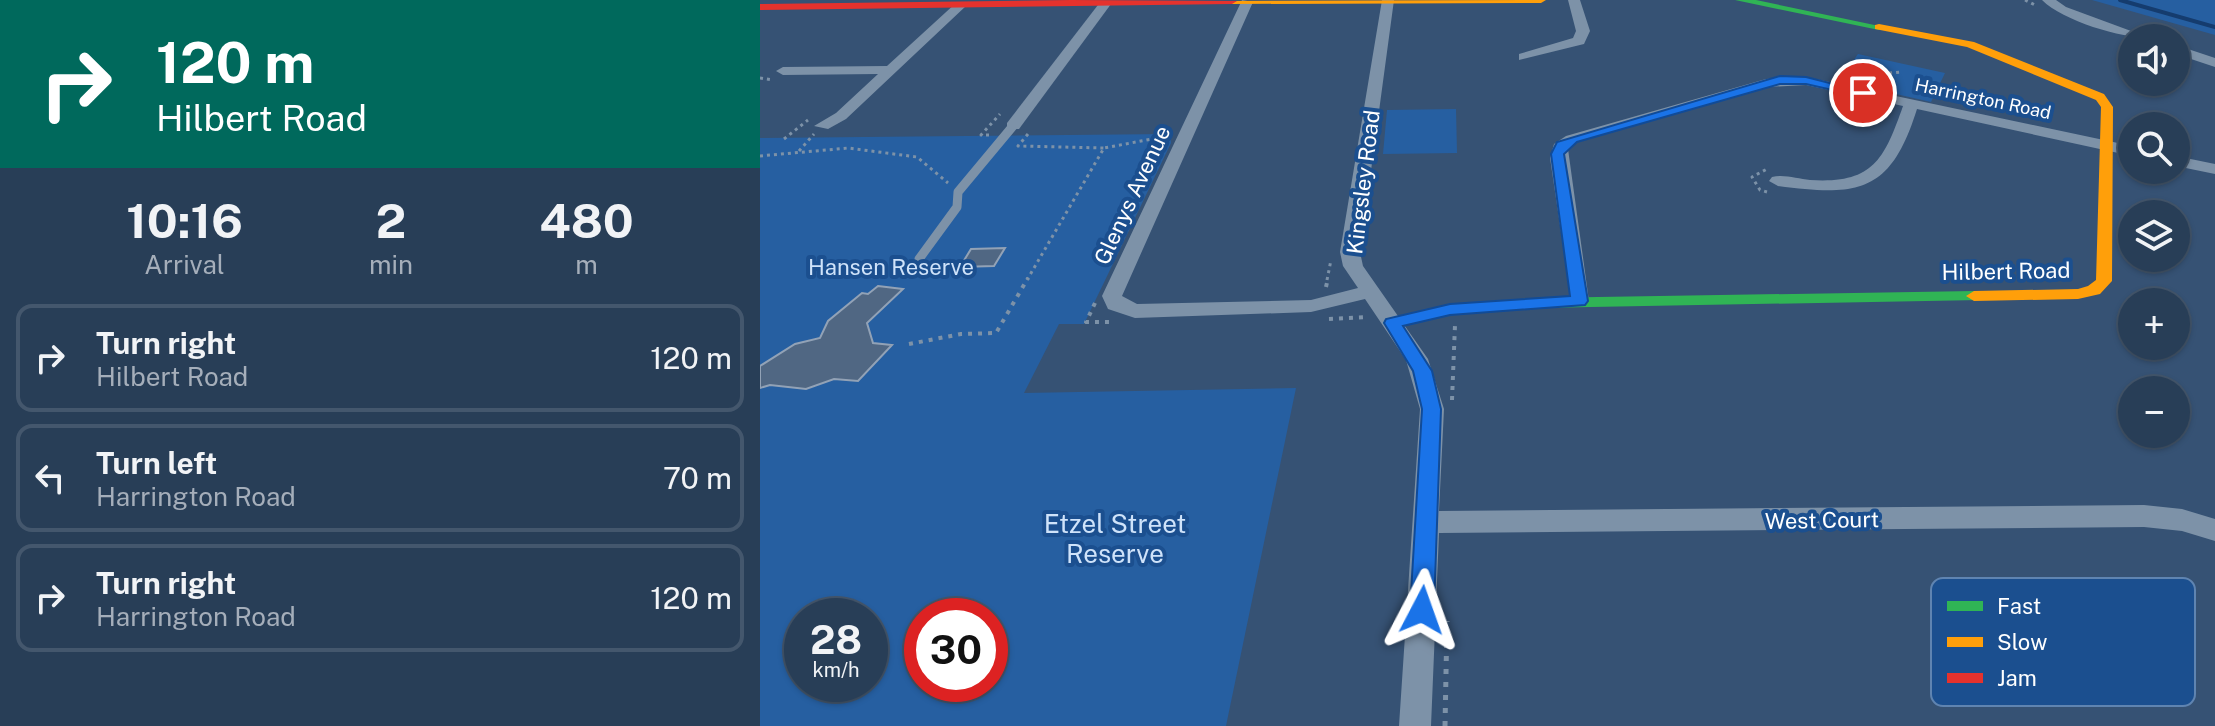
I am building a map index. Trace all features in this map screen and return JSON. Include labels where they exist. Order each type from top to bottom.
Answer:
[{"type":"street","points":[[760,7],[855,3],[961,5],[1003,2],[1105,4],[1346,0]]},
{"type":"street","points":[[1305,1],[1541,0]]},
{"type":"street","points":[[1524,57],[1579,41],[1583,31],[1574,0]]},
{"type":"street","name":"Hilbert Road","points":[[1384,326],[1450,309],[1579,301],[2087,293],[2099,286],[2105,276],[2106,104],[2082,87],[1970,44],[1740,0]]},
{"type":"street","points":[[2048,0],[2073,14],[2118,29]]},
{"type":"street","points":[[2055,0],[2073,14]]},
{"type":"street","name":"Glenys Avenue","points":[[1247,2],[1112,296],[1115,304],[1135,311],[1300,307],[1370,291]]},
{"type":"street","name":"Kingsley Road","points":[[1387,2],[1350,252],[1353,266],[1370,291],[1384,326],[1417,359],[1430,394],[1427,522],[1415,726]]},
{"type":"street","points":[[1013,126],[1105,4]]},
{"type":"street","points":[[822,126],[841,116],[961,5]]},
{"type":"street","points":[[2190,54],[2215,63]]},
{"type":"street","points":[[783,71],[891,70]]},
{"type":"street","name":"Harrington Road","points":[[1579,301],[1558,158],[1560,147],[1566,142],[1780,80],[1806,81],[2118,148]]},
{"type":"street","points":[[1778,181],[1831,186],[1869,177],[1892,156],[1911,104]]},
{"type":"street","points":[[2190,164],[2215,169]]},
{"type":"street","name":"West Court","points":[[1427,522],[2144,516],[2182,520],[2215,530]]},
{"type":"lane","points":[[919,259],[957,207],[958,192],[1013,126]]},
{"type":"path","points":[[1882,90],[1878,75],[1901,72]]},
{"type":"path","points":[[797,153],[822,126]]},
{"type":"path","points":[[1027,134],[1018,146],[1104,148]]},
{"type":"path","points":[[760,156],[848,148],[917,157],[958,192]]},
{"type":"path","points":[[1368,318],[1384,326]]},
{"type":"path","points":[[1452,415],[1455,320]]},
{"type":"path","points":[[1445,726],[1447,619]]},
{"type":"green space","points":[[2092,0],[2215,0],[2215,35],[2190,28],[2190,24],[2176,24]]},
{"type":"green space","points":[[1858,54],[1945,73],[1931,102],[1839,81]]},
{"type":"green space","points":[[1456,109],[1457,153],[1383,154],[1387,110]]},
{"type":"green space","name":"Etzel Street Reserve","points":[[1170,134],[1171,143],[1084,324],[1059,324],[1024,393],[1296,388],[1226,726],[760,726],[760,138]]},
{"type":"building","points":[[1005,248],[994,266],[960,267],[971,249]]},
{"type":"building","points":[[878,286],[903,289],[867,323],[873,343],[892,345],[858,381],[834,379],[806,389],[770,385],[760,388],[760,366],[795,344],[820,338],[828,321],[862,293],[868,294]]},
{"type":"waterway","points":[[2120,0],[2215,27]]},
{"type":"traffic: fast","points":[[1740,0],[1879,27]]},
{"type":"traffic: fast","points":[[1392,323],[1450,309],[1537,303],[1974,296]]},
{"type":"traffic: slow","points":[[1232,1],[1346,0]]},
{"type":"traffic: slow","points":[[1324,2],[1541,0]]},
{"type":"traffic: slow","points":[[1879,27],[1970,44],[2100,97],[2107,107],[2104,281],[2094,290],[2078,294],[1974,296]]},
{"type":"traffic: jam","points":[[760,7],[1232,1]]},
{"type":"route","points":[[1422,610],[1432,409],[1423,371],[1392,323],[1450,309],[1579,301],[1558,154],[1560,147],[1572,139],[1780,80],[1806,81],[1863,93]]},
{"type":"park label","name":"Hansen Reserve","points":[[891,267]]}]
